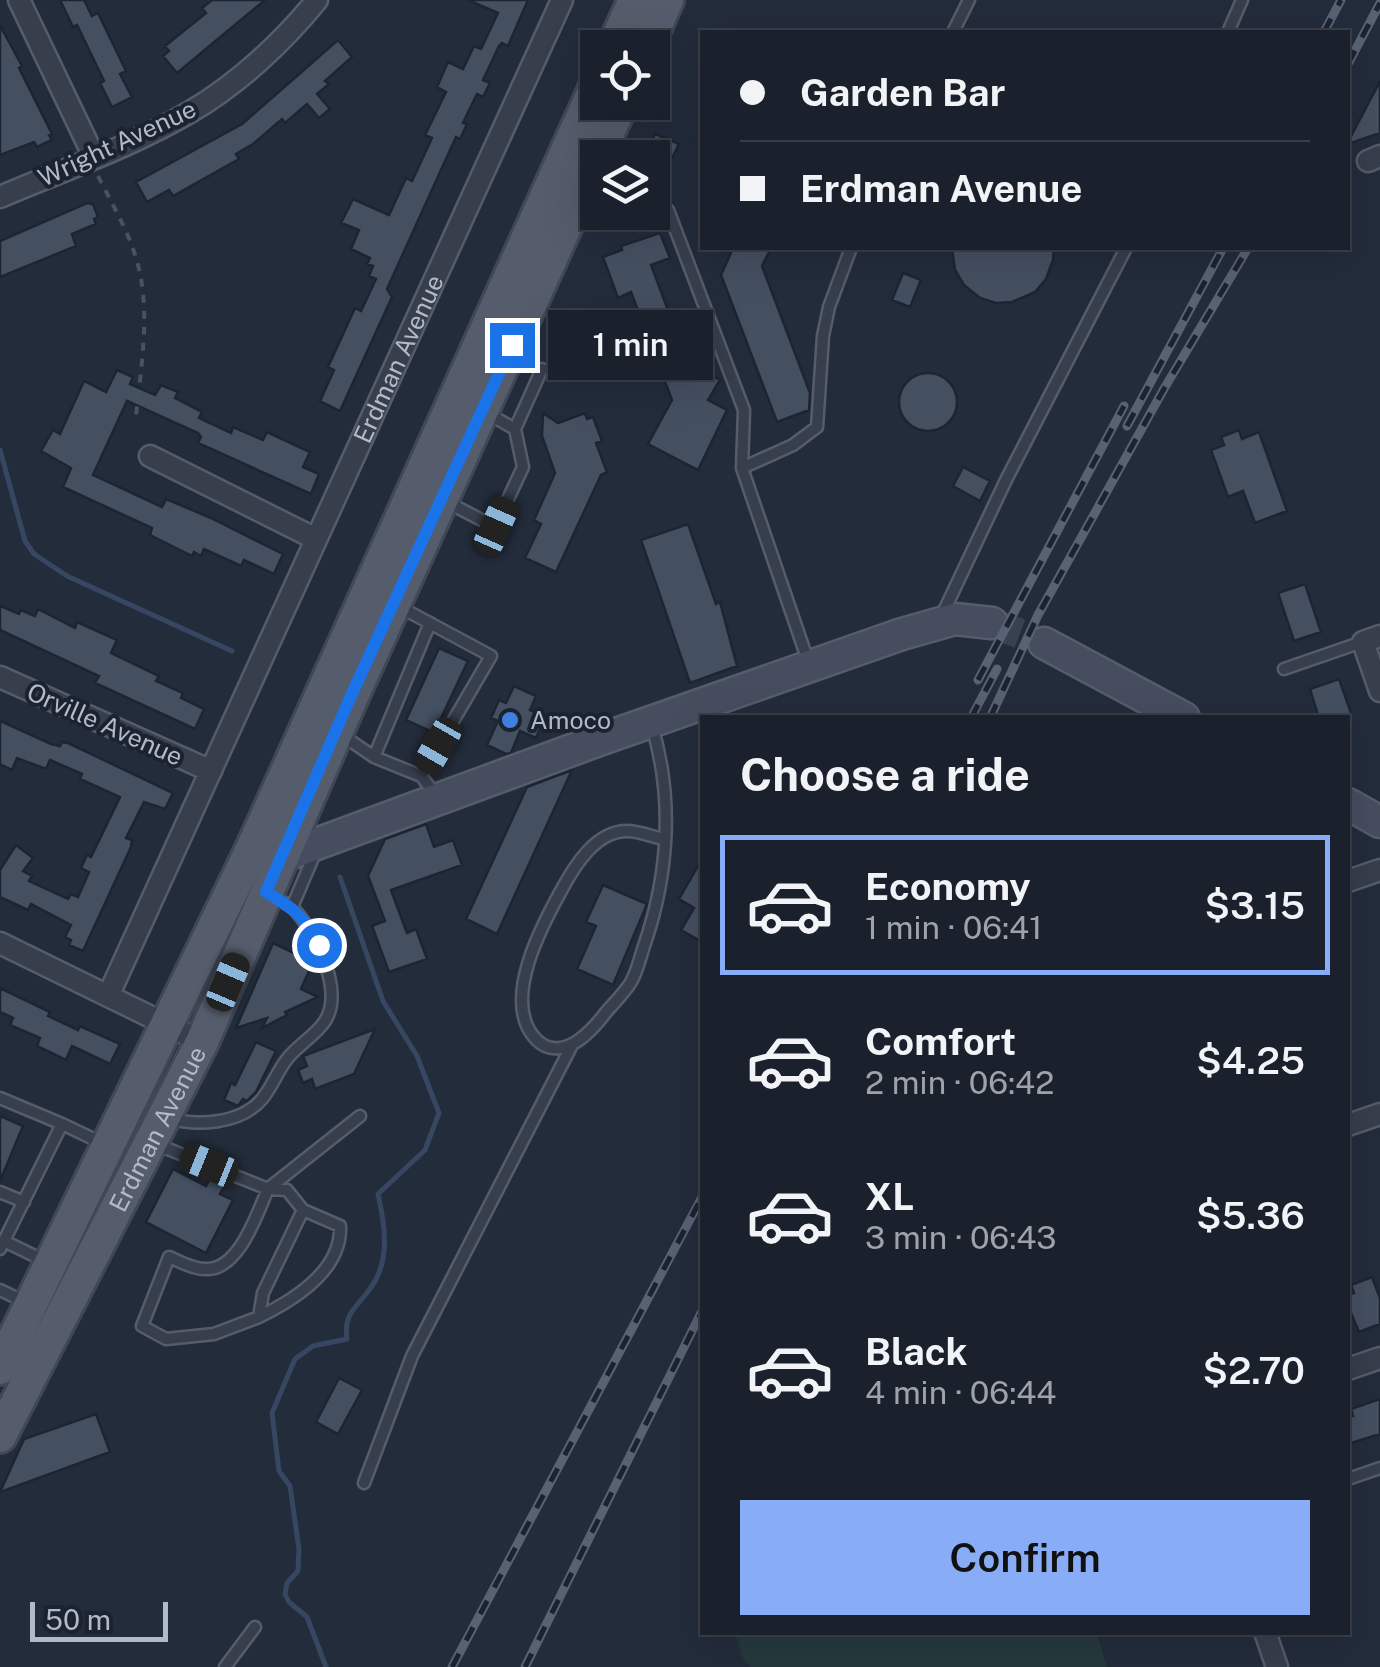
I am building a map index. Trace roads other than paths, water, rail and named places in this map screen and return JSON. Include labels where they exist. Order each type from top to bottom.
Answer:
[{"type":"main road","points":[[621,30],[634,0]]},
{"type":"main road","points":[[654,30],[668,0]]},
{"type":"main road","name":"Erdman Avenue","points":[[0,1368],[16,1320],[65,1271],[157,1129],[279,899],[266,853],[580,175]]},
{"type":"main road","name":"Erdman Avenue","points":[[0,1436],[109,1146],[168,1025],[336,731],[482,411],[580,176]]},
{"type":"street","points":[[19,0],[91,158]]},
{"type":"street","name":"Wright Avenue","points":[[0,197],[191,111],[281,39],[317,0]]},
{"type":"street","name":"Erdman Avenue","points":[[109,994],[562,0]]},
{"type":"street","points":[[150,456],[316,538]]},
{"type":"street","points":[[266,853],[319,843],[430,787],[651,722],[938,624],[972,618],[992,622]]},
{"type":"street","points":[[1372,638],[1380,691]]},
{"type":"street","points":[[1044,643],[1178,715]]},
{"type":"street","name":"Orville Avenue","points":[[0,677],[211,771]]},
{"type":"street","points":[[1350,805],[1380,822]]},
{"type":"street","points":[[1350,880],[1380,870]]},
{"type":"street","points":[[0,943],[202,1042]]},
{"type":"street","points":[[1350,1124],[1380,1114]]},
{"type":"street","points":[[1350,1368],[1380,1358]]},
{"type":"street","points":[[1266,1635],[1277,1667]]},
{"type":"lane","points":[[954,30],[969,0]]},
{"type":"lane","points":[[1229,30],[1242,0]]},
{"type":"lane","points":[[670,215],[744,410],[742,468],[810,667]]},
{"type":"lane","points":[[742,468],[793,445],[817,427],[823,336],[850,250]]},
{"type":"lane","points":[[938,624],[1006,480],[1125,250]]},
{"type":"lane","points":[[442,499],[496,526],[523,467],[515,428],[542,368]]},
{"type":"lane","points":[[482,411],[515,428]]},
{"type":"lane","points":[[336,731],[430,787],[491,656],[394,604]]},
{"type":"lane","points":[[374,757],[430,623]]},
{"type":"lane","points":[[1284,668],[1372,638]]},
{"type":"lane","points":[[364,1483],[412,1356],[572,1045],[600,1020],[632,980],[654,920],[666,865],[664,763],[651,722]]},
{"type":"lane","points":[[572,1045],[546,1047],[531,1033],[522,1003],[527,962],[584,854],[601,840],[625,831],[664,839]]},
{"type":"lane","points":[[157,1129],[210,1123],[252,1107],[261,1101],[292,1052],[324,1023],[331,1001],[327,972],[308,922],[279,899],[319,843]]},
{"type":"lane","points":[[0,1098],[109,1146]]},
{"type":"lane","points":[[157,1129],[268,1189],[288,1190],[303,1210],[340,1226],[341,1241],[315,1281],[294,1300],[214,1334],[166,1339],[142,1326],[169,1257],[208,1269],[222,1265],[243,1245],[268,1189],[360,1116]]},
{"type":"lane","points":[[62,1124],[2,1245],[65,1271]]},
{"type":"lane","points":[[0,1192],[24,1202]]},
{"type":"lane","points":[[259,1317],[264,1293],[303,1210]]},
{"type":"lane","points":[[0,1290],[16,1320]]},
{"type":"lane","points":[[1350,1478],[1380,1468]]},
{"type":"lane","points":[[224,1667],[255,1627]]},
{"type":"waterway","points":[[0,450],[25,541],[34,554],[67,576],[232,651]]},
{"type":"waterway","points":[[326,1667],[307,1617],[285,1594],[287,1583],[298,1571],[299,1549],[290,1486],[279,1471],[272,1413],[295,1359],[313,1346],[347,1339],[349,1316],[377,1278],[384,1255],[378,1194],[425,1150],[439,1113],[417,1056],[383,1001],[340,877]]},
{"type":"tunnel","points":[[992,623],[1044,643]]},
{"type":"railway","points":[[1325,30],[1341,0]]},
{"type":"railway","points":[[1350,60],[1380,3]]},
{"type":"railway","points":[[1127,426],[1222,250]]},
{"type":"railway","points":[[991,715],[1038,615],[1247,250]]},
{"type":"railway","points":[[978,680],[1124,406]]},
{"type":"railway","points":[[973,715],[997,669]]},
{"type":"railway","points":[[452,1667],[700,1201]]},
{"type":"railway","points":[[525,1667],[700,1315]]},
{"type":"place","name":"Amoco","points":[[510,720]]}]
